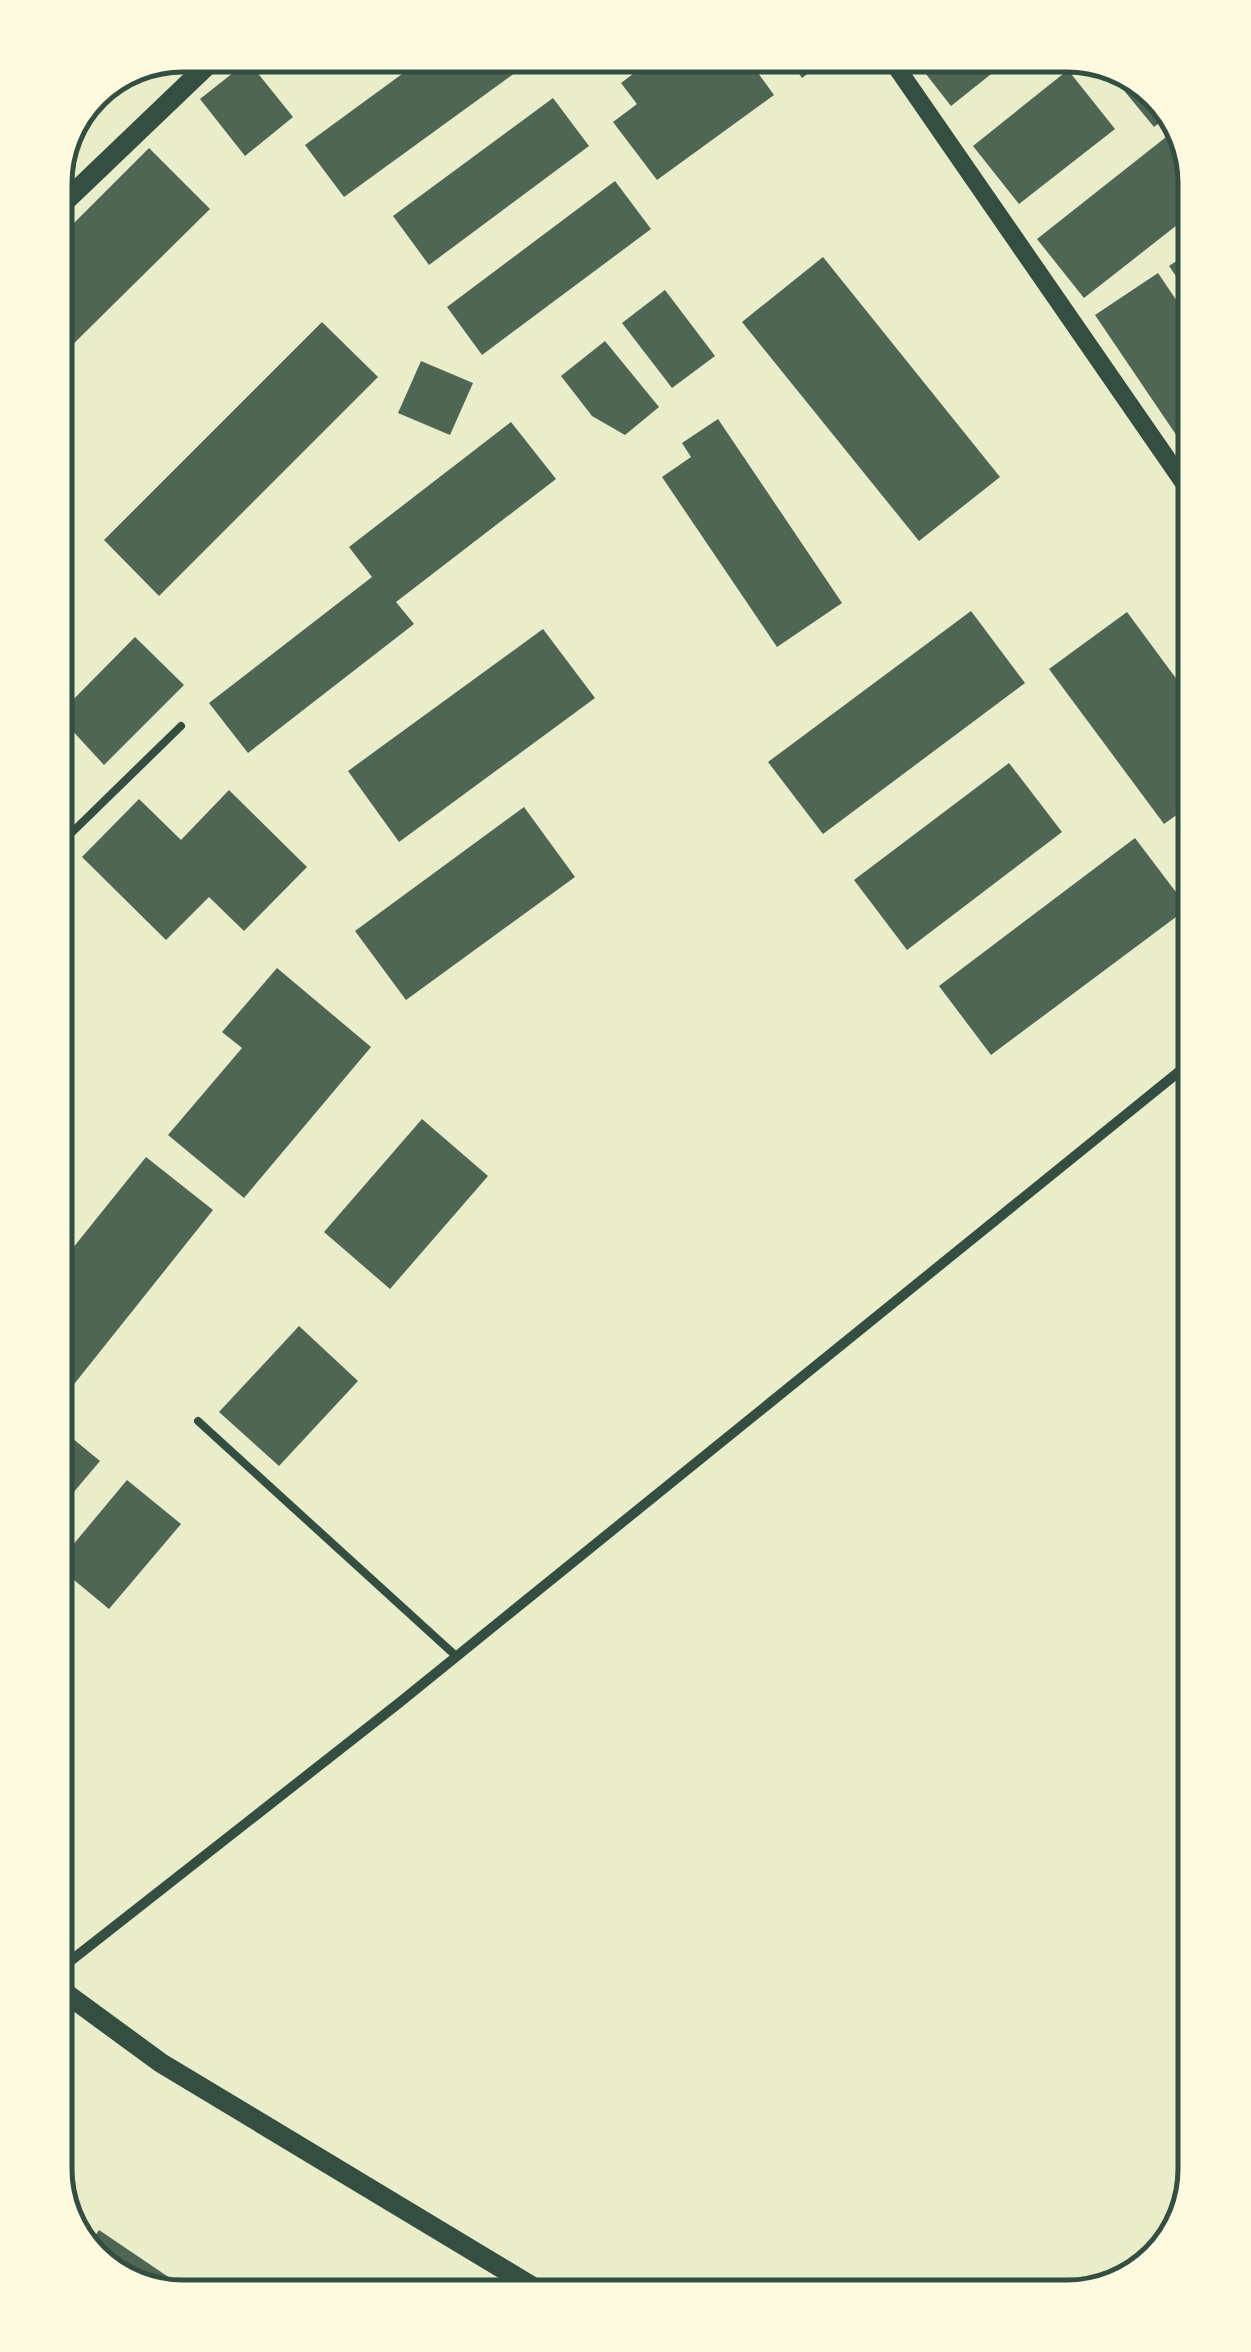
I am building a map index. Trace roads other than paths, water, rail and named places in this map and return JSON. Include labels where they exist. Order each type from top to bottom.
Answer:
[{"type":"main road","points":[[73,195],[199,73]]},
{"type":"main road","points":[[72,1998],[161,2063],[520,2279]]},
{"type":"street","points":[[901,73],[1178,461]]},
{"type":"street","points":[[72,1960],[456,1656],[1178,1072]]},
{"type":"lane","points":[[73,832],[181,726]]},
{"type":"lane","points":[[198,1421],[456,1656]]}]
